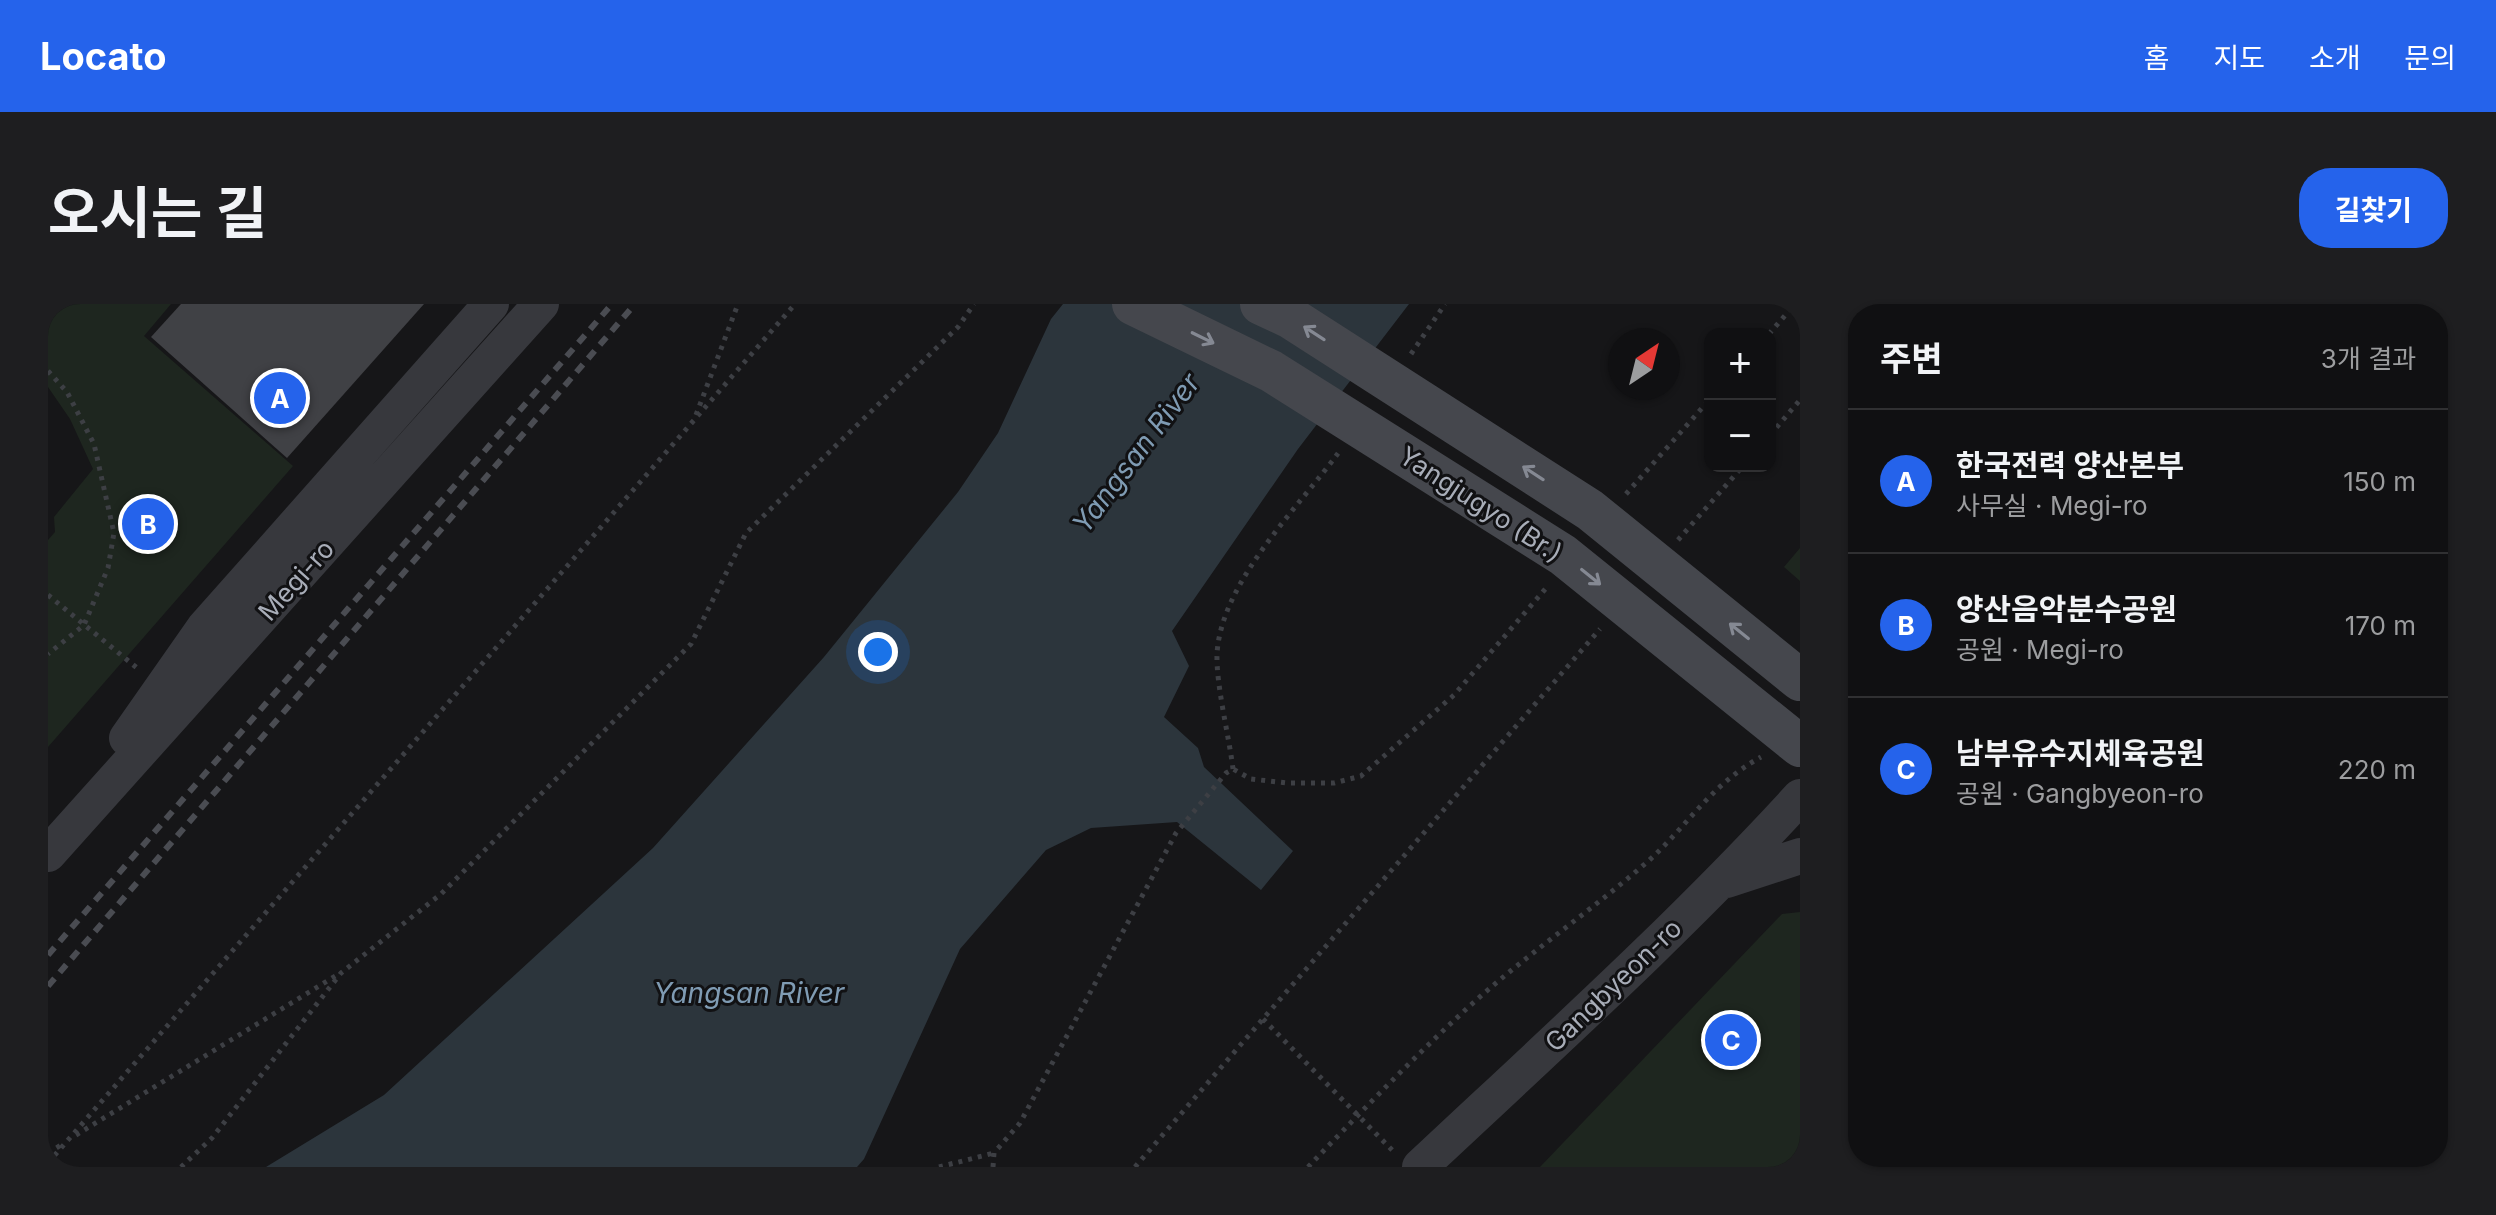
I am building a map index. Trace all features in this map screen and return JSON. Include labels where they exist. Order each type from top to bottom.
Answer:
[{"type":"main road","name":"Yangjugyo (Br.)","points":[[1133,304],[1271,371],[1563,555],[1786,750]]},
{"type":"main road","name":"Yangjugyo (Br.)","points":[[1261,304],[1291,318],[1590,510],[1800,680]]},
{"type":"street","points":[[48,853],[204,628],[491,304]]},
{"type":"street","name":"Megi-ro","points":[[48,853],[541,304]]},
{"type":"street","name":"Gangbyeon-ro","points":[[1408,1161],[1718,883],[1800,797]]},
{"type":"street","points":[[1718,883],[1800,856]]},
{"type":"path","points":[[694,420],[738,304]]},
{"type":"path","points":[[48,1163],[795,304]]},
{"type":"path","points":[[48,1153],[341,973],[441,894],[691,644],[746,533],[958,327],[974,304]]},
{"type":"path","points":[[1404,364],[1445,304]]},
{"type":"path","points":[[1774,328],[1795,304]]},
{"type":"path","points":[[48,371],[67,392],[94,444],[114,533],[108,568],[84,625],[48,654]]},
{"type":"path","points":[[1623,498],[1709,400]]},
{"type":"path","points":[[1776,428],[1800,400]]},
{"type":"path","points":[[1233,769],[1217,655],[1223,628],[1235,595],[1263,552],[1343,448]]},
{"type":"path","points":[[1233,769],[1251,779],[1287,783],[1334,783],[1361,776],[1454,695],[1553,579]]},
{"type":"path","points":[[48,595],[141,671]]},
{"type":"path","points":[[1308,1167],[1463,1012],[1522,962],[1587,915],[1657,853],[1705,797],[1758,757],[1786,750]]},
{"type":"path","points":[[939,1167],[994,1153],[1020,1123],[1176,833],[1226,773],[1233,769]]},
{"type":"path","points":[[1135,1167],[1457,794]]},
{"type":"path","points":[[181,1167],[212,1138],[341,973]]},
{"type":"path","points":[[1263,1019],[1408,1161]]},
{"type":"path","points":[[993,1167],[994,1153]]},
{"type":"shaded area","points":[[48,304],[171,304],[144,336],[293,466],[48,747],[48,540],[55,532],[54,517],[93,469],[70,419],[48,387]]},
{"type":"shaded area","points":[[1800,548],[1800,581],[1784,567]]},
{"type":"shaded area","points":[[1800,912],[1800,1167],[1540,1167],[1782,914]]},
{"type":"water","name":"Yangsan River","points":[[1063,304],[1409,304],[1298,449],[1172,631],[1189,666],[1164,717],[1198,748],[1204,767],[1293,851],[1261,890],[1177,822],[1091,828],[1046,850],[960,949],[864,1159],[857,1167],[266,1167],[384,1095],[653,848],[824,657],[958,492],[998,433],[1051,319]]},
{"type":"building","points":[[181,304],[424,304],[287,458],[151,337]]},
{"type":"railway","points":[[48,955],[612,304]]},
{"type":"railway","points":[[48,986],[635,304]]},
{"type":"place","name":"한국전력 양산본부","points":[[280,398]]},
{"type":"place","name":"양산음악분수공원","points":[[148,524]]},
{"type":"place","name":"남부유수지체육공원","points":[[1731,1040]]}]
